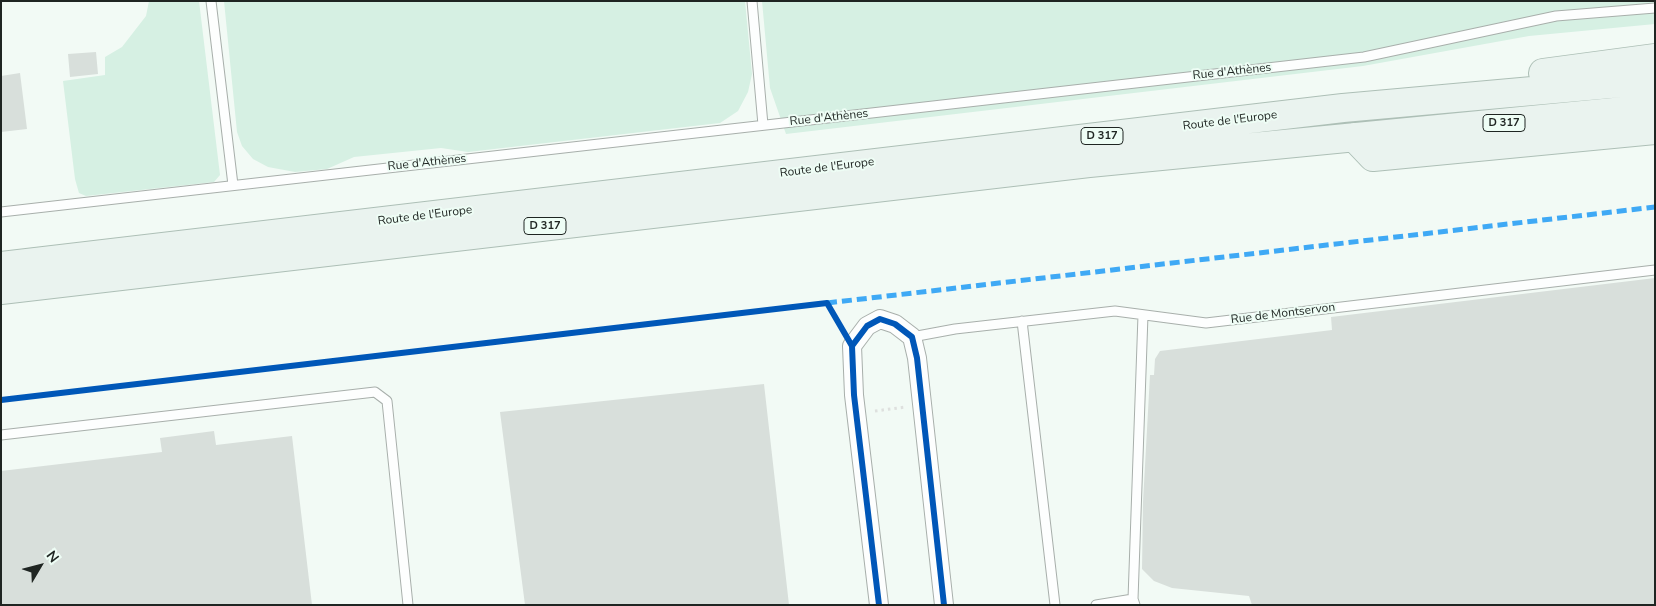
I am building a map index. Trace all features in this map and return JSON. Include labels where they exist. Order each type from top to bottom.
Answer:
[{"type":"main road","points":[[1343,108],[1363,97],[1655,58]]},
{"type":"main road","name":"Route de l'Europe","points":[[1,266],[1343,108],[1655,80]]},
{"type":"main road","name":"Route de l'Europe","points":[[1,290],[1089,163],[1655,108]]},
{"type":"main road","points":[[1354,137],[1374,157],[1655,130]]},
{"type":"street","points":[[879,605],[854,395],[852,346],[867,326],[880,320],[895,324],[912,336],[917,358],[944,605]]},
{"type":"lane","points":[[211,1],[233,185]]},
{"type":"lane","points":[[752,1],[763,125]]},
{"type":"lane","name":"Rue d'Athènes","points":[[1,212],[1364,57],[1556,16],[1655,8]]},
{"type":"lane","name":"Rue de Montservon","points":[[912,336],[956,329],[1115,311],[1206,323],[1655,270]]},
{"type":"lane","points":[[1096,605],[1134,602],[1143,315]]},
{"type":"lane","points":[[1022,321],[1055,605]]},
{"type":"lane","points":[[1,436],[375,392],[386,401],[408,605]]},
{"type":"path","points":[[857,413],[922,405]]},
{"type":"green space","points":[[149,1],[199,1],[220,175],[214,182],[86,196],[79,193],[75,179],[63,81],[105,75],[105,57],[122,47],[146,16]]},
{"type":"green space","points":[[224,1],[745,1],[752,74],[748,92],[738,111],[720,123],[468,152],[441,148],[354,157],[327,169],[295,172],[268,167],[253,159],[242,146],[237,132]]},
{"type":"green space","points":[[762,1],[1655,1],[1655,24],[1529,36],[1363,66],[786,134],[770,88]]},
{"type":"building","points":[[96,52],[98,74],[70,77],[68,54]]},
{"type":"building","points":[[20,73],[27,129],[1,132],[1,76]]},
{"type":"building","points":[[1655,278],[1655,605],[1252,605],[1249,596],[1172,588],[1154,581],[1142,569],[1143,502],[1150,375],[1154,375],[1155,359],[1160,351],[1332,330],[1331,317]]},
{"type":"building","points":[[764,384],[789,605],[525,605],[500,412]]},
{"type":"building","points":[[214,431],[216,445],[292,436],[312,605],[1,605],[1,471],[162,452],[160,438]]},
{"type":"marked path","points":[[827,303],[1655,207]]},
{"type":"cycle path","points":[[1,400],[827,303],[852,346]]},
{"type":"cycle path","points":[[879,605],[854,395],[852,346],[867,326],[880,319],[895,324],[912,337],[917,358],[944,605]]}]
